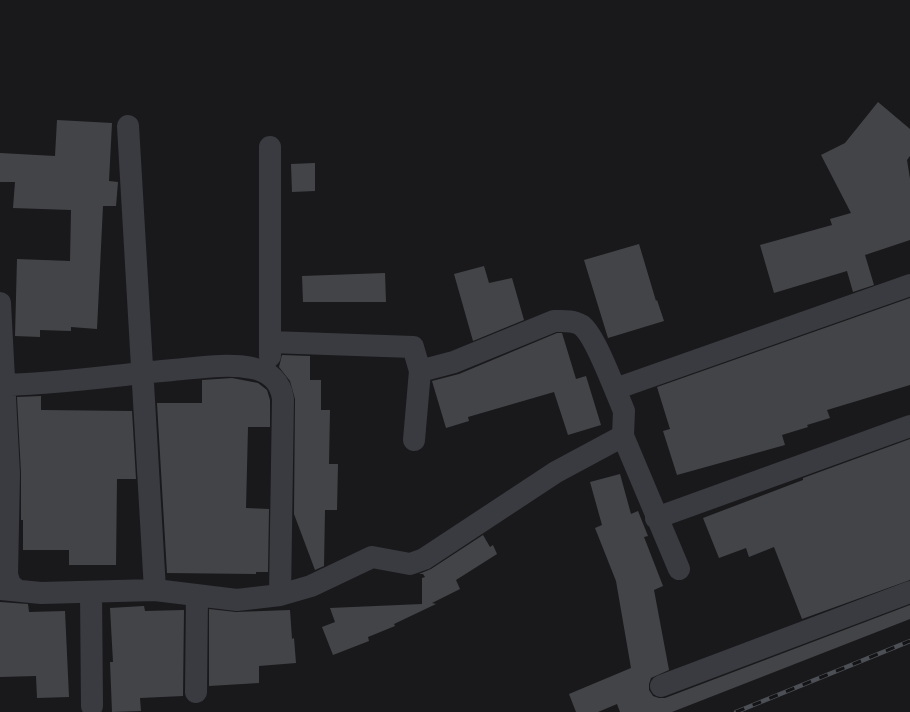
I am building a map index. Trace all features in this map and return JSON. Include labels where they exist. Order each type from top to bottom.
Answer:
[{"type":"street","points":[[128,126],[155,590]]},
{"type":"street","points":[[270,147],[270,375]]},
{"type":"street","points":[[615,389],[910,285]]},
{"type":"street","points":[[0,303],[2,385],[9,474],[7,575],[10,584],[8,590],[41,593],[155,590],[237,600],[280,595],[311,586],[372,557],[410,564],[424,559],[556,472],[623,436]]},
{"type":"street","points":[[420,371],[454,362],[554,321],[569,321],[582,325],[592,338],[624,410],[623,436],[656,518],[679,569]]},
{"type":"street","points":[[270,342],[413,347],[420,371],[414,440]]},
{"type":"street","points":[[2,385],[236,366],[253,368],[270,375],[278,382],[282,389],[283,399],[280,595]]},
{"type":"street","points":[[656,518],[910,426]]},
{"type":"street","points":[[91,592],[92,706]]},
{"type":"street","points":[[661,686],[910,592]]},
{"type":"street","points":[[196,692],[197,595]]},
{"type":"building","points":[[878,102],[910,129],[910,156],[907,160],[910,179],[910,240],[865,255],[874,285],[853,292],[847,271],[774,293],[760,245],[832,225],[830,219],[851,213],[821,155],[845,143]]},
{"type":"building","points":[[57,120],[112,123],[109,181],[118,182],[116,206],[103,206],[97,329],[71,327],[71,331],[40,330],[40,337],[15,336],[17,259],[70,261],[71,210],[13,208],[15,182],[0,182],[0,153],[55,156]]},
{"type":"building","points":[[315,163],[315,191],[292,192],[291,164]]},
{"type":"building","points":[[639,244],[656,301],[657,300],[664,321],[608,338],[584,260]]},
{"type":"building","points":[[484,266],[489,283],[512,278],[524,320],[473,341],[454,274]]},
{"type":"building","points":[[385,273],[386,302],[303,302],[302,276]]},
{"type":"building","points":[[910,298],[910,385],[827,410],[830,418],[782,435],[785,445],[677,475],[663,431],[670,429],[657,387]]},
{"type":"building","points":[[557,333],[562,333],[576,379],[586,376],[601,425],[568,435],[554,392],[468,417],[469,421],[446,428],[432,381],[459,374]]},
{"type":"building","points":[[282,355],[310,356],[310,380],[321,380],[321,410],[330,410],[329,464],[338,464],[337,510],[325,510],[324,566],[315,570],[294,514],[295,399],[290,381],[279,367]]},
{"type":"building","points":[[232,378],[258,383],[267,390],[270,400],[270,427],[248,427],[246,508],[269,509],[268,572],[256,572],[256,574],[167,573],[157,403],[202,403],[202,380]]},
{"type":"building","points":[[41,396],[41,410],[132,411],[136,479],[117,479],[116,565],[69,565],[69,550],[23,550],[17,397]]},
{"type":"building","points":[[910,439],[910,580],[802,619],[774,547],[749,557],[746,548],[719,558],[703,518],[803,480],[803,478]]},
{"type":"building","points":[[620,474],[631,514],[638,511],[648,536],[644,537],[663,586],[654,590],[669,670],[651,678],[649,690],[653,696],[665,698],[910,605],[910,619],[672,712],[620,712],[617,704],[598,712],[576,712],[569,694],[631,668],[616,581],[595,528],[602,525],[590,482]]},
{"type":"building","points":[[483,535],[490,547],[493,545],[497,554],[456,580],[460,589],[432,603],[436,604],[394,624],[395,626],[368,637],[369,641],[333,655],[322,627],[335,622],[330,608],[422,604],[422,578],[425,577],[423,574],[419,574],[431,569]]},
{"type":"building","points":[[0,602],[28,604],[29,612],[65,611],[69,697],[37,698],[36,676],[0,677]]},
{"type":"building","points":[[144,606],[145,611],[184,610],[183,696],[140,698],[141,711],[112,712],[110,662],[113,662],[110,608]]},
{"type":"building","points":[[209,609],[236,612],[290,610],[292,639],[294,638],[296,663],[259,666],[259,683],[209,686]]},
{"type":"railway","points":[[736,712],[910,641]]}]
